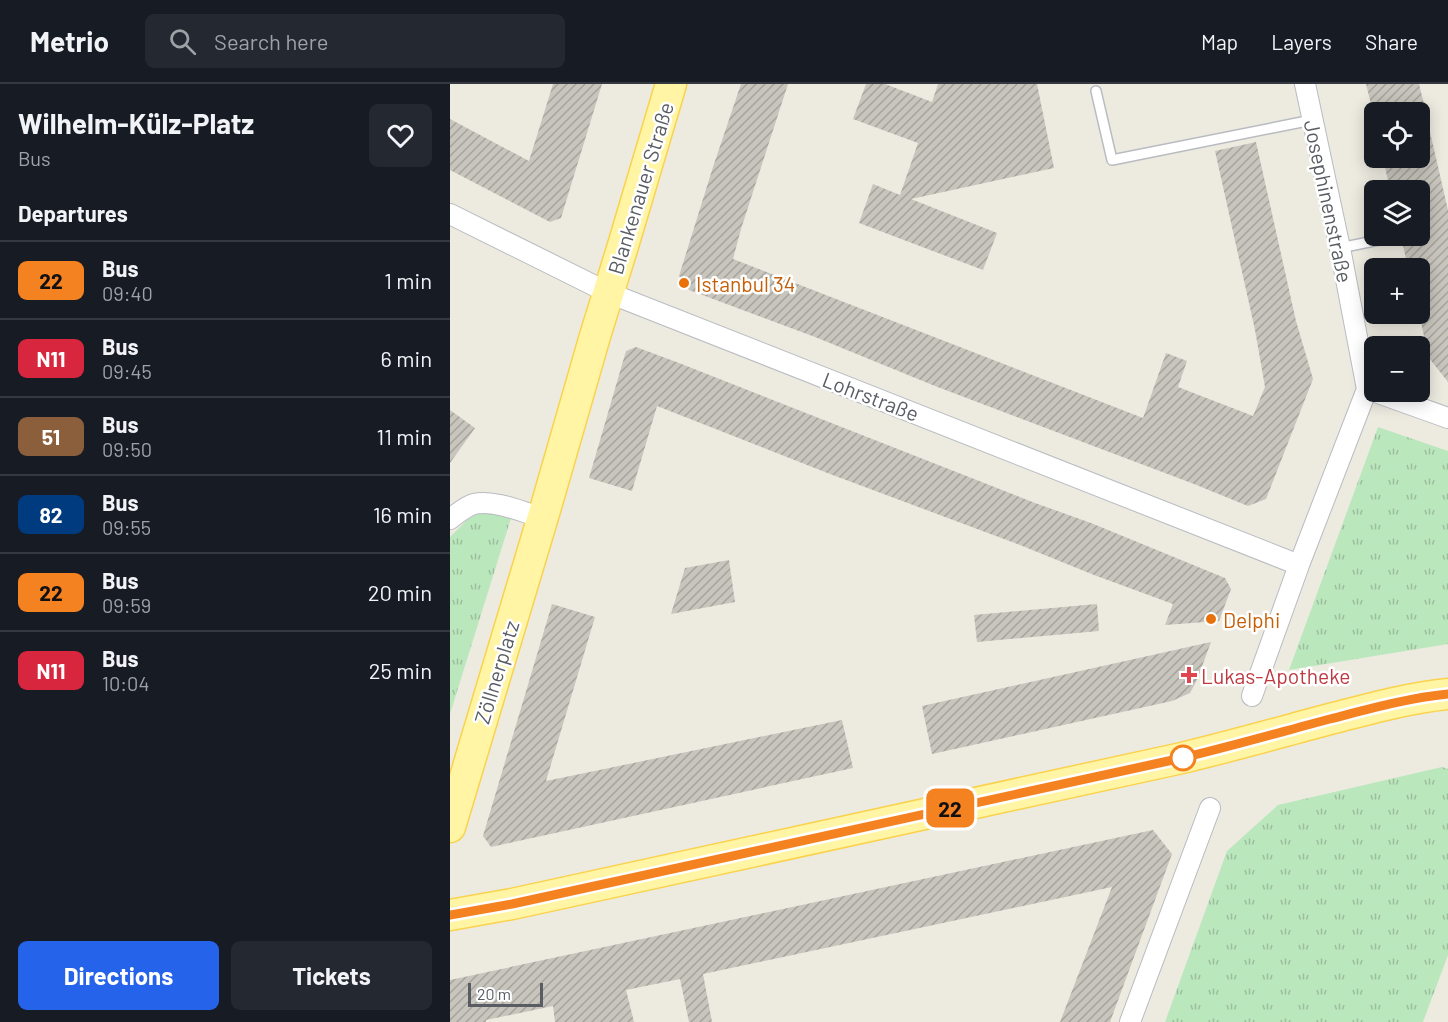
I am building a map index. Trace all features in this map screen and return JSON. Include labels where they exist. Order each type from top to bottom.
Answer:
[{"type":"main road","name":"Blankenauer Straße","points":[[609,293],[671,84]]},
{"type":"main road","name":"Zöllnerplatz","points":[[450,827],[609,293]]},
{"type":"main road","points":[[450,915],[512,904],[1182,758],[1373,708],[1448,694]]},
{"type":"street","name":"Josephinenstraße","points":[[1305,84],[1364,373]]},
{"type":"street","name":"Lohrstraße","points":[[450,214],[609,293],[1299,565]]},
{"type":"street","points":[[1252,696],[1299,565],[1364,397]]},
{"type":"street","points":[[1403,402],[1448,418]]},
{"type":"street","points":[[450,519],[472,504],[485,503],[542,518]]},
{"type":"street","points":[[1130,1022],[1210,808]]},
{"type":"lane","points":[[1096,90],[1112,160],[1312,120]]},
{"type":"lane","points":[[1340,248],[1364,243]]},
{"type":"green space","points":[[1378,427],[1448,451],[1448,644],[1289,670]]},
{"type":"green space","points":[[483,512],[512,515],[450,714],[450,537],[469,518]]},
{"type":"green space","points":[[1442,767],[1448,769],[1448,955],[1423,1022],[1165,1022],[1227,851],[1278,805]]},
{"type":"building","points":[[553,84],[602,84],[561,218],[550,222],[450,170],[450,119],[529,161]]},
{"type":"building","points":[[741,84],[788,84],[733,259],[1143,418],[1166,353],[1187,361],[1178,387],[1253,416],[1265,387],[1255,330],[1215,151],[1256,142],[1296,321],[1313,379],[1266,499],[1248,506],[689,290],[679,276]]},
{"type":"building","points":[[866,84],[885,84],[932,102],[938,84],[1037,84],[1054,168],[911,199],[997,233],[983,270],[859,223],[873,184],[900,195],[918,143],[853,119]]},
{"type":"building","points":[[1366,84],[1419,84],[1424,102],[1370,102]]},
{"type":"building","points":[[1430,132],[1448,210],[1448,382],[1430,359],[1430,336],[1424,336],[1421,324],[1430,324],[1430,258],[1406,258],[1403,246],[1430,246],[1430,180],[1388,180],[1385,168],[1430,168]]},
{"type":"building","points":[[636,347],[1091,523],[1225,578],[1231,589],[1219,621],[1165,625],[1173,604],[657,406],[632,491],[589,478],[626,351]]},
{"type":"building","points":[[450,410],[475,428],[450,463]]},
{"type":"building","points":[[729,560],[735,602],[671,614],[685,568]]},
{"type":"building","points":[[552,604],[595,617],[546,781],[842,720],[853,768],[491,847],[483,836]]},
{"type":"building","points":[[1097,604],[1099,631],[977,642],[974,615]]},
{"type":"building","points":[[1211,642],[1190,693],[1172,701],[932,754],[922,706]]},
{"type":"building","points":[[1153,830],[1172,854],[1110,1022],[1060,1022],[1112,887],[703,974],[712,1022],[689,1022],[680,979],[626,990],[634,1022],[555,1022],[553,1006],[486,1020],[486,1022],[450,1022],[450,980]]},
{"type":"bus line","name":"22","points":[[450,915],[512,904],[1182,758],[1373,708],[1448,694]]},
{"type":"place","name":"Istanbul 34","points":[[684,283]]},
{"type":"place","name":"Delphi","points":[[1211,619]]},
{"type":"place","name":"Lukas-Apotheke","points":[[1189,675]]}]
